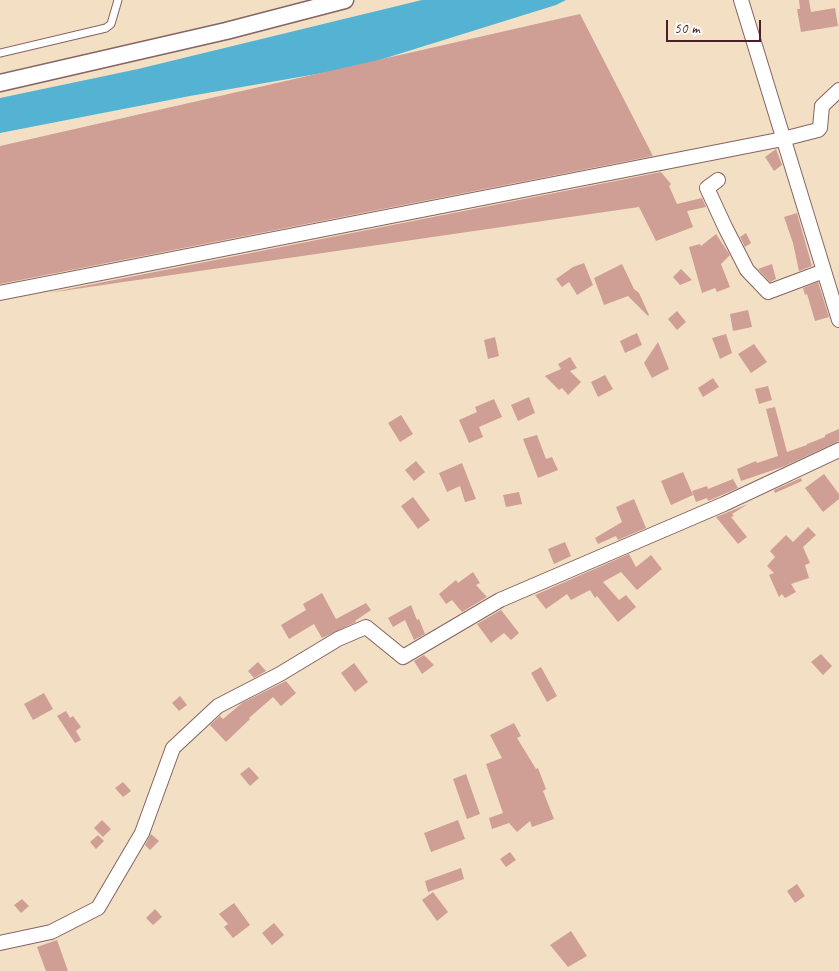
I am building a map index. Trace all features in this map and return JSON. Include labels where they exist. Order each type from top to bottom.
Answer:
[{"type":"street","points":[[0,83],[226,31],[345,0]]},
{"type":"street","points":[[741,0],[839,320]]},
{"type":"street","points":[[0,293],[783,139],[820,128],[823,104],[839,90]]},
{"type":"street","points":[[718,180],[707,188],[724,227],[748,270],[768,292],[824,271]]},
{"type":"street","points":[[0,943],[51,932],[98,908],[142,833],[173,748],[218,706],[280,674],[338,639],[366,627],[403,657],[500,600],[724,504],[839,450]]},
{"type":"lane","points":[[0,53],[106,28],[111,24],[118,0]]},
{"type":"water","points":[[422,0],[566,0],[556,5],[357,67],[190,96],[0,133],[0,98],[138,69]]},
{"type":"building","points":[[799,0],[809,0],[811,12],[835,8],[838,26],[801,32],[797,9],[800,9]]},
{"type":"building","points":[[580,14],[653,156],[0,284],[0,146]]},
{"type":"building","points":[[776,149],[782,165],[774,171],[765,157]]},
{"type":"building","points":[[661,172],[671,184],[669,186],[677,204],[702,198],[706,207],[687,211],[693,227],[656,241],[639,207],[48,293]]},
{"type":"building","points":[[797,213],[812,266],[799,271],[793,243],[784,217]]},
{"type":"building","points":[[746,233],[751,243],[745,247],[740,237]]},
{"type":"building","points":[[716,234],[730,255],[721,264],[730,287],[717,292],[715,288],[702,293],[689,247],[700,244],[701,246]]},
{"type":"building","points":[[584,263],[593,285],[577,295],[569,282],[562,287],[556,279],[573,267]]},
{"type":"building","points":[[622,264],[634,289],[639,293],[648,316],[628,296],[604,305],[594,278]]},
{"type":"building","points":[[772,264],[776,279],[770,282],[758,269]]},
{"type":"building","points":[[681,269],[692,280],[680,285],[673,277]]},
{"type":"building","points":[[818,282],[829,317],[815,321],[807,294],[805,295],[803,288]]},
{"type":"building","points":[[748,310],[752,327],[733,331],[730,314]]},
{"type":"building","points":[[677,311],[686,322],[677,330],[668,319]]},
{"type":"building","points":[[637,333],[642,345],[625,353],[620,341]]},
{"type":"building","points":[[726,334],[732,353],[720,359],[712,338]]},
{"type":"building","points":[[495,337],[499,356],[488,359],[484,340]]},
{"type":"building","points":[[658,342],[669,369],[652,378],[644,363]]},
{"type":"building","points":[[754,344],[767,362],[751,373],[738,354]]},
{"type":"building","points":[[570,357],[577,368],[570,371],[581,382],[568,395],[562,388],[559,390],[545,376],[561,369],[558,364]]},
{"type":"building","points":[[605,375],[613,389],[598,397],[591,382]]},
{"type":"building","points":[[713,378],[719,387],[703,397],[698,388]]},
{"type":"building","points":[[768,386],[772,400],[759,404],[755,389]]},
{"type":"building","points":[[529,397],[535,413],[518,421],[511,405]]},
{"type":"building","points":[[494,399],[502,417],[479,427],[483,437],[469,443],[459,420],[477,412],[475,407]]},
{"type":"building","points":[[775,407],[787,452],[807,445],[839,429],[839,441],[785,466],[741,481],[737,469],[756,461],[757,463],[778,456],[766,409]]},
{"type":"building","points":[[401,415],[413,434],[400,442],[388,423]]},
{"type":"building","points":[[537,435],[546,459],[552,457],[558,470],[538,478],[523,439]]},
{"type":"building","points":[[416,461],[425,472],[414,481],[405,470]]},
{"type":"building","points":[[462,463],[476,499],[465,502],[460,486],[447,492],[439,473]]},
{"type":"building","points":[[683,472],[693,495],[671,505],[661,481]]},
{"type":"building","points":[[824,474],[839,494],[839,499],[823,512],[805,488]]},
{"type":"building","points":[[801,478],[802,481],[775,493],[774,490]]},
{"type":"building","points":[[733,479],[738,488],[708,501],[707,498],[696,502],[692,491],[707,486],[708,489]]},
{"type":"building","points":[[519,492],[522,504],[506,507],[503,495]]},
{"type":"building","points":[[413,497],[430,520],[418,529],[401,506]]},
{"type":"building","points":[[634,499],[646,528],[618,540],[616,536],[598,544],[595,538],[622,522],[616,507]]},
{"type":"building","points":[[748,504],[732,514],[734,516],[731,517],[747,537],[738,544],[716,517]]},
{"type":"building","points":[[808,527],[816,535],[803,547],[810,563],[805,565],[809,578],[791,584],[796,592],[785,598],[782,594],[779,597],[769,575],[774,573],[767,566],[775,557],[770,551],[786,535],[793,542]]},
{"type":"building","points":[[565,542],[571,556],[554,564],[548,549]]},
{"type":"building","points":[[629,554],[636,567],[651,555],[662,569],[637,590],[621,572],[603,582],[619,600],[626,595],[636,607],[618,622],[597,596],[595,598],[590,590],[571,600],[567,594],[546,609],[535,595]]},
{"type":"building","points":[[473,572],[480,583],[476,585],[487,597],[462,612],[452,600],[446,604],[439,594],[456,580],[458,583]]},
{"type":"building","points":[[322,593],[336,619],[366,603],[371,610],[356,622],[322,638],[314,624],[289,639],[281,625],[306,610],[303,604]]},
{"type":"building","points":[[411,605],[425,634],[414,640],[405,620],[393,627],[388,618]]},
{"type":"building","points":[[501,610],[519,633],[511,640],[504,633],[491,643],[477,624]]},
{"type":"building","points":[[821,654],[832,666],[823,675],[811,662]]},
{"type":"building","points":[[424,655],[434,665],[422,674],[414,661]]},
{"type":"building","points":[[258,662],[266,671],[254,678],[248,671]]},
{"type":"building","points":[[354,663],[368,682],[355,692],[341,673]]},
{"type":"building","points":[[541,667],[557,696],[547,702],[531,673]]},
{"type":"building","points":[[286,681],[296,693],[281,706],[273,697],[226,742],[210,725],[220,716],[223,719],[242,703]]},
{"type":"building","points":[[44,693],[53,709],[33,720],[24,704]]},
{"type":"building","points":[[180,696],[187,705],[179,711],[172,703]]},
{"type":"building","points":[[66,711],[70,718],[73,716],[81,727],[76,731],[81,740],[75,743],[57,716]]},
{"type":"building","points":[[514,723],[521,736],[517,738],[536,769],[538,768],[546,789],[543,791],[554,819],[532,827],[530,821],[517,832],[509,823],[492,829],[489,818],[503,813],[486,764],[502,758],[490,735]]},
{"type":"building","points":[[249,767],[259,778],[250,786],[240,774]]},
{"type":"building","points":[[466,774],[480,814],[467,819],[453,779]]},
{"type":"building","points":[[123,782],[131,791],[123,797],[115,788]]},
{"type":"building","points":[[102,820],[111,829],[103,837],[94,828]]},
{"type":"building","points":[[458,820],[465,839],[431,852],[424,833]]},
{"type":"building","points":[[151,834],[159,841],[150,850],[145,845]]},
{"type":"building","points":[[98,835],[104,841],[96,849],[90,842]]},
{"type":"building","points":[[510,852],[516,860],[506,867],[500,859]]},
{"type":"building","points":[[461,868],[464,879],[428,892],[425,881]]},
{"type":"building","points":[[797,884],[805,896],[795,903],[787,891]]},
{"type":"building","points":[[433,892],[448,912],[437,921],[422,900]]},
{"type":"building","points":[[22,899],[29,906],[21,913],[14,905]]},
{"type":"building","points":[[234,903],[250,925],[233,938],[224,927],[228,924],[219,914]]},
{"type":"building","points":[[155,909],[162,917],[153,925],[146,918]]},
{"type":"building","points":[[274,923],[284,935],[272,945],[262,933]]},
{"type":"building","points":[[571,931],[587,956],[568,967],[550,945]]},
{"type":"building","points":[[57,940],[68,971],[46,971],[37,947]]}]
